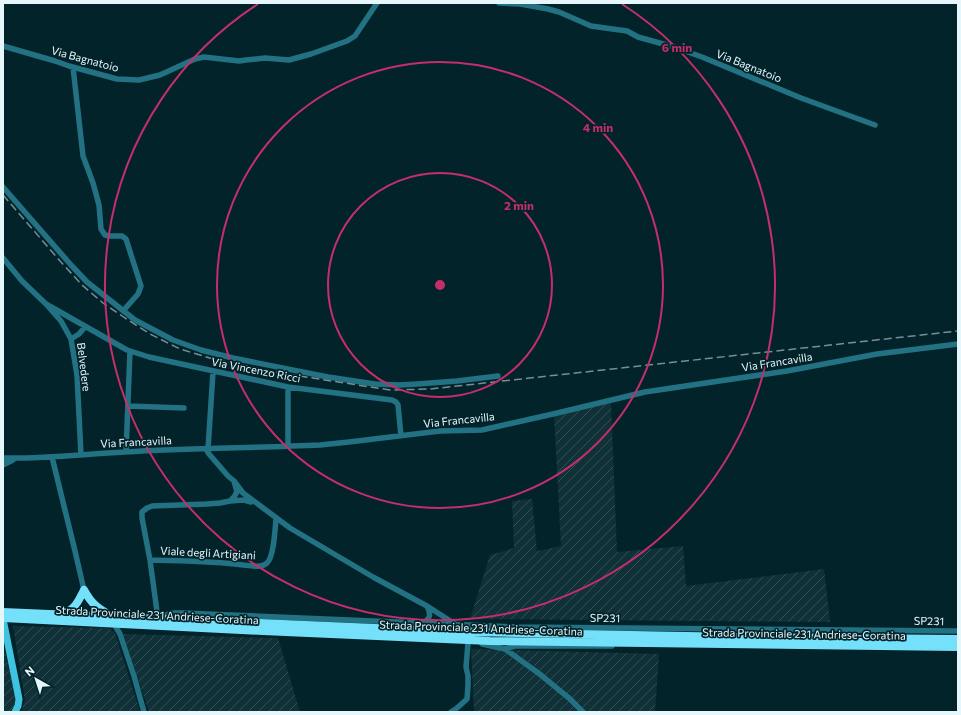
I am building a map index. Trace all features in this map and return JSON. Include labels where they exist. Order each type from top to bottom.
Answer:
[{"type":"highway","points":[[61,615],[75,607],[84,590]]},
{"type":"highway","points":[[84,590],[96,608],[114,620]]},
{"type":"highway","name":"Strada Provinciale 231 Andriese-Coratina","points":[[5,616],[61,615],[114,620],[158,619],[489,633],[958,638]]},
{"type":"highway","name":"Strada Provinciale 231 Andriese-Coratina","points":[[5,616],[114,620],[435,639],[958,647]]},
{"type":"main road","points":[[5,616],[19,699],[15,712]]},
{"type":"street","name":"Via Bagnatoio","points":[[3,46],[117,79],[139,80],[160,75],[195,59],[204,57],[239,62],[265,58],[288,60],[311,54],[346,41],[355,36],[377,3]]},
{"type":"street","name":"Via Bagnatoio","points":[[499,3],[520,4],[548,9],[559,12],[591,26],[627,31],[638,37],[702,57],[801,98],[875,125]]},
{"type":"street","points":[[73,67],[83,156],[99,205],[101,229],[105,235],[122,236],[126,239],[141,286],[138,294],[123,311]]},
{"type":"street","points":[[3,187],[79,274],[98,292],[135,320],[163,336],[201,350],[328,377],[375,384],[399,385],[457,381],[498,376]]},
{"type":"street","name":"Belvedere","points":[[3,258],[22,281],[61,321],[71,339],[77,375],[81,455]]},
{"type":"street","name":"Via Vincenzo Ricci","points":[[46,304],[130,351],[149,357],[288,387],[392,400],[398,405],[401,436]]},
{"type":"street","points":[[65,328],[74,320]]},
{"type":"street","points":[[71,339],[79,334],[85,327]]},
{"type":"street","name":"Via Francavilla","points":[[3,458],[52,458],[126,452],[288,446],[349,442],[440,431],[482,430],[645,392],[787,371],[877,354],[958,344]]},
{"type":"street","points":[[126,452],[130,351]]},
{"type":"street","points":[[213,372],[207,449],[209,454],[243,493],[290,528],[455,624]]},
{"type":"street","points":[[288,387],[288,446]]},
{"type":"street","points":[[128,406],[184,408]]},
{"type":"street","points":[[52,458],[76,551],[84,590]]},
{"type":"street","points":[[3,465],[10,461],[19,459]]},
{"type":"street","points":[[230,501],[237,492],[234,481]]},
{"type":"street","points":[[158,619],[142,512],[152,506],[207,504],[244,500],[256,504]]},
{"type":"street","name":"Viale degli Artigiani","points":[[150,560],[263,566],[268,562],[271,555],[276,518]]},
{"type":"street","points":[[422,623],[428,621],[429,617],[430,612],[426,606]]},
{"type":"street","name":"SP231","points":[[158,619],[171,613],[182,613],[516,627],[958,631]]},
{"type":"street","points":[[114,620],[123,641],[144,712]]},
{"type":"street","points":[[435,639],[490,645],[505,649],[570,698],[583,712]]},
{"type":"street","points":[[451,712],[467,699],[468,681],[466,667],[468,643]]},
{"type":"street","points":[[505,649],[515,646],[536,646],[958,650]]},
{"type":"shaded area","points":[[611,403],[617,552],[683,546],[686,586],[824,569],[830,622],[470,619],[490,555],[514,548],[512,501],[532,499],[537,551],[561,546],[554,415]]},
{"type":"shaded area","points":[[13,626],[109,628],[115,633],[140,712],[21,712],[25,700]]},
{"type":"shaded area","points":[[123,634],[278,638],[300,712],[149,712]]},
{"type":"shaded area","points":[[3,643],[16,698],[15,706],[9,712],[3,712]]},
{"type":"shaded area","points":[[471,649],[659,654],[655,712],[474,712]]},
{"type":"railway","points":[[3,195],[82,285],[103,303],[150,334],[180,349],[213,359],[280,373],[390,390],[430,389],[958,331]]}]
